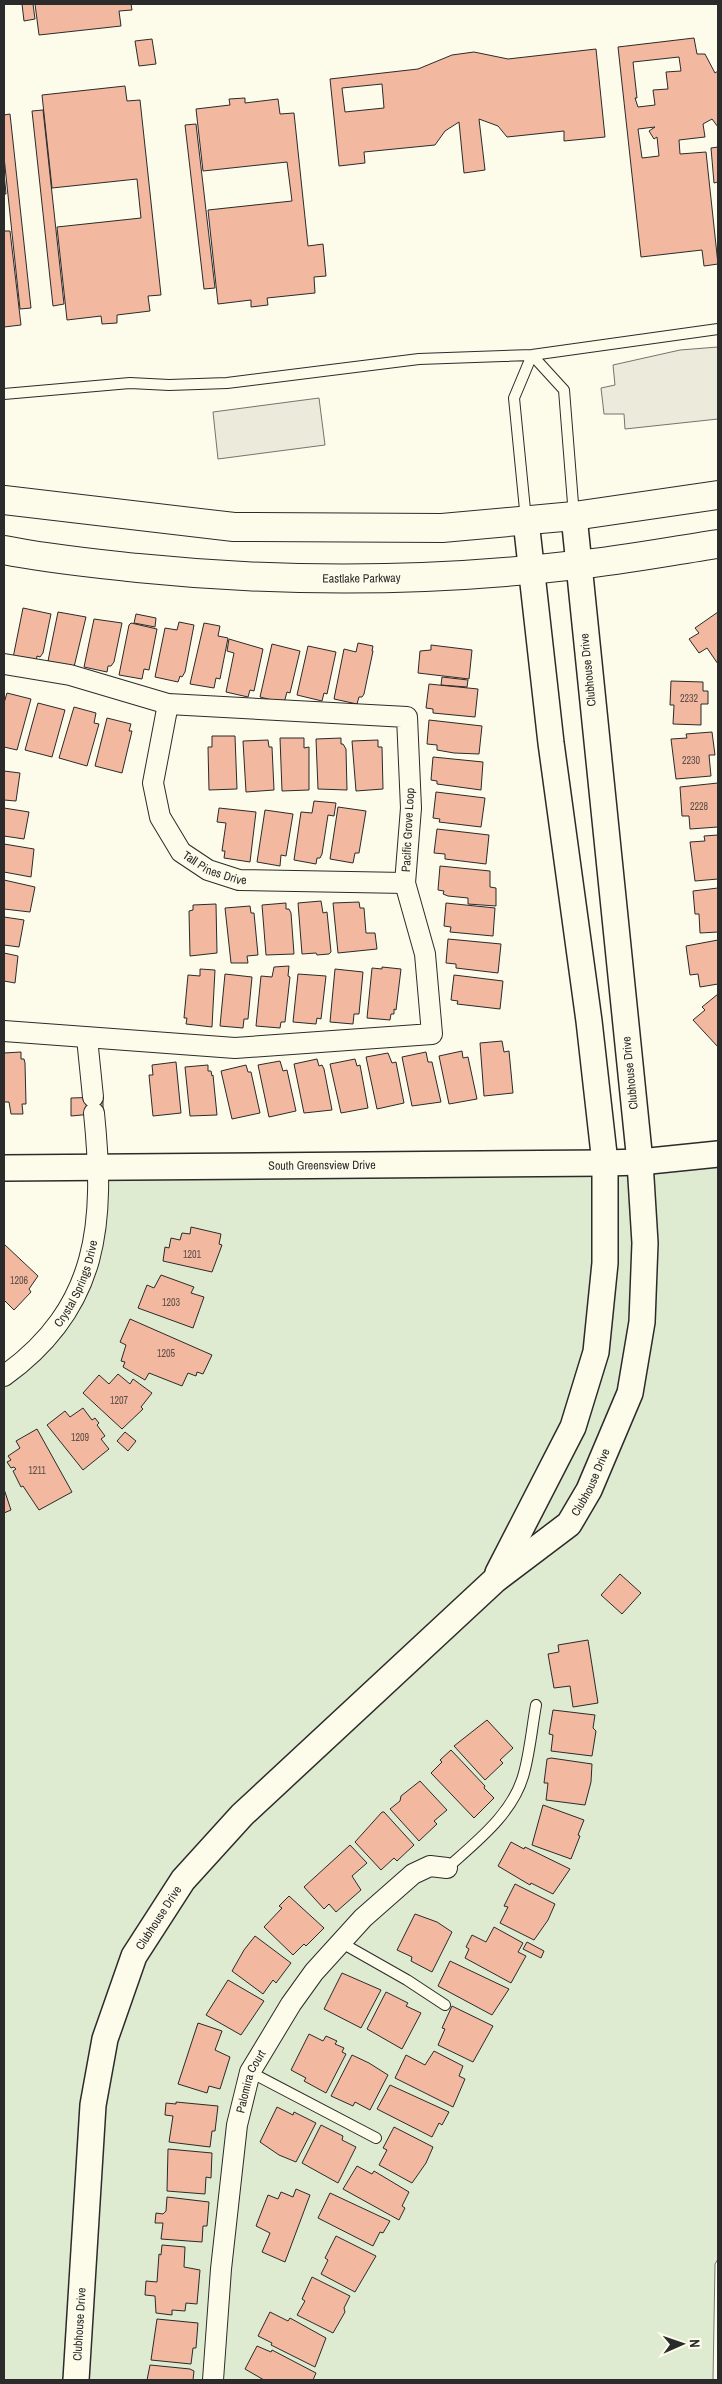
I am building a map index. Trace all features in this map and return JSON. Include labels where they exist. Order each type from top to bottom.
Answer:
[{"type":"main road","points":[[4,500],[234,526],[442,528],[574,516],[718,495]]},
{"type":"main road","name":"Eastlake Parkway","points":[[4,550],[43,558],[190,574],[357,580],[530,570],[718,544]]},
{"type":"street","name":"Clubhouse Drive","points":[[76,2380],[93,2105],[105,2039],[134,1956],[183,1880],[242,1815],[494,1580],[569,1524],[589,1490],[630,1393],[642,1322],[645,1243],[640,1162],[577,565],[574,516]]},
{"type":"street","name":"Clubhouse Drive","points":[[494,1580],[573,1426],[596,1352],[605,1263],[605,1163],[530,570],[526,521]]},
{"type":"street","name":"Pacific Grove Loop","points":[[4,664],[70,675],[168,704],[407,717],[411,808],[405,883],[425,954],[432,1034],[235,1048],[4,1031]]},
{"type":"street","name":"Tall Pines Drive","points":[[168,704],[153,784],[160,817],[181,852],[208,870],[239,880],[405,883]]},
{"type":"street","points":[[87,1038],[100,1167]]},
{"type":"street","name":"South Greensview Drive","points":[[4,1168],[605,1163],[640,1162],[718,1154]]},
{"type":"street","name":"Crystal Springs Drive","points":[[4,1376],[23,1362],[46,1340],[72,1303],[86,1275],[97,1230],[100,1167]]},
{"type":"street","name":"Palomira Court","points":[[213,2380],[221,2269],[237,2125],[250,2072],[291,2004],[340,1942],[363,1918],[413,1874],[430,1866],[447,1868]]},
{"type":"lane","points":[[4,394],[130,383],[169,385],[226,383],[419,359],[532,355],[718,328]]},
{"type":"lane","points":[[532,355],[564,390],[574,516]]},
{"type":"lane","points":[[526,521],[514,398],[532,355]]},
{"type":"lane","points":[[447,1868],[483,1836],[510,1804],[524,1774],[536,1705]]},
{"type":"lane","points":[[340,1942],[407,1980],[445,2006]]},
{"type":"lane","points":[[250,2072],[376,2138]]},
{"type":"green space","points":[[718,1155],[718,2259],[715,2264],[713,2380],[4,2380],[4,1386],[33,1363],[93,1245],[88,1177]]},
{"type":"shaded area","points":[[718,347],[718,419],[625,429],[624,414],[604,414],[601,388],[615,385],[613,365],[680,350]]},
{"type":"shaded area","points":[[319,398],[325,445],[218,459],[213,412]]},
{"type":"building","points":[[22,4],[33,4],[35,19],[24,21]]},
{"type":"building","points":[[35,4],[131,4],[132,10],[119,11],[121,26],[39,35]]},
{"type":"building","points":[[694,38],[697,54],[705,54],[715,73],[718,71],[718,127],[712,119],[703,124],[705,137],[679,140],[680,154],[706,152],[718,264],[704,266],[702,250],[641,257],[618,47]],"holes":[[[679,57],[681,71],[666,72],[668,89],[653,90],[655,105],[638,107],[635,98],[637,98],[633,62]],[[655,127],[649,131],[654,139],[657,137],[659,156],[642,158],[638,129]]]},
{"type":"building","points":[[152,39],[156,64],[139,66],[135,41]]},
{"type":"building","points":[[596,49],[605,137],[564,141],[564,131],[507,137],[498,126],[479,119],[485,170],[464,173],[459,122],[445,131],[435,145],[364,152],[365,163],[339,166],[330,79],[418,69],[452,55],[474,52],[508,59]],"holes":[[[382,84],[384,108],[345,112],[342,88]]]},
{"type":"building","points":[[125,86],[127,101],[140,100],[161,295],[148,296],[150,311],[117,315],[117,323],[102,324],[101,316],[67,320],[57,227],[141,218],[137,179],[52,188],[42,95]]},
{"type":"building","points":[[245,98],[245,103],[278,99],[280,114],[294,113],[308,246],[323,244],[326,276],[314,277],[315,293],[267,298],[268,305],[251,307],[251,300],[218,304],[208,210],[292,201],[287,162],[203,171],[196,109],[230,105],[229,99]]},
{"type":"building","points":[[43,110],[64,304],[53,306],[32,111]]},
{"type":"building","points":[[10,114],[31,308],[20,309],[4,157],[4,115]]},
{"type":"building","points":[[196,124],[215,288],[204,289],[185,125]]},
{"type":"building","points":[[718,147],[718,182],[714,183],[711,148]]},
{"type":"building","points":[[4,173],[6,194],[4,194]]},
{"type":"building","points":[[4,231],[10,231],[21,325],[4,327]]},
{"type":"building","points":[[23,608],[51,614],[43,653],[40,657],[37,656],[36,662],[13,658]]},
{"type":"building","points":[[58,612],[86,617],[74,667],[48,661]]},
{"type":"building","points":[[718,612],[718,664],[707,648],[699,653],[689,639],[699,633],[695,628]]},
{"type":"building","points":[[136,614],[156,618],[155,627],[134,623]]},
{"type":"building","points":[[94,619],[122,623],[114,662],[111,666],[108,666],[107,672],[84,667]]},
{"type":"building","points":[[179,622],[194,625],[185,672],[182,677],[180,676],[178,682],[155,677],[165,628],[177,630]]},
{"type":"building","points":[[131,623],[157,629],[149,670],[144,669],[142,679],[119,675]]},
{"type":"building","points":[[204,623],[220,626],[218,636],[228,638],[220,679],[216,678],[214,688],[190,684]]},
{"type":"building","points":[[229,639],[263,649],[254,691],[250,690],[248,697],[226,692],[234,653],[227,651]]},
{"type":"building","points":[[358,643],[373,646],[373,651],[364,694],[362,697],[359,697],[357,704],[334,699],[344,649],[356,652]]},
{"type":"building","points":[[272,644],[300,651],[290,693],[287,692],[284,703],[260,697]]},
{"type":"building","points":[[431,645],[472,650],[469,679],[418,673],[420,651],[431,650]]},
{"type":"building","points":[[308,646],[336,652],[327,694],[324,693],[322,701],[297,695]]},
{"type":"building","points":[[442,677],[468,680],[467,687],[441,685]]},
{"type":"building","points":[[671,681],[703,682],[703,691],[708,691],[708,704],[701,704],[701,725],[673,724],[674,705],[670,705]]},
{"type":"building","points":[[429,684],[478,689],[475,717],[433,713],[433,709],[426,708]]},
{"type":"building","points":[[7,693],[31,699],[17,750],[4,747],[4,703]]},
{"type":"building","points":[[38,703],[65,710],[52,757],[25,750]]},
{"type":"building","points":[[74,707],[96,713],[94,723],[99,724],[87,766],[59,758]]},
{"type":"building","points":[[107,718],[131,724],[129,731],[132,731],[122,773],[95,766]]},
{"type":"building","points":[[429,720],[482,726],[479,754],[437,750],[437,745],[427,744]]},
{"type":"building","points":[[712,732],[715,755],[709,755],[711,776],[676,779],[671,739],[687,738],[686,734]]},
{"type":"building","points":[[212,736],[235,736],[237,789],[209,790],[208,747],[212,747]]},
{"type":"building","points":[[280,738],[304,738],[304,748],[309,747],[309,790],[282,791]]},
{"type":"building","points":[[341,738],[341,744],[346,749],[347,790],[318,789],[316,739]]},
{"type":"building","points":[[268,740],[269,747],[272,747],[274,790],[246,792],[243,741]]},
{"type":"building","points":[[378,740],[378,747],[382,747],[383,789],[356,791],[352,741]]},
{"type":"building","points":[[433,757],[483,762],[481,790],[437,784],[437,781],[431,780]]},
{"type":"building","points":[[4,771],[20,773],[16,801],[4,800]]},
{"type":"building","points":[[718,783],[718,827],[690,829],[689,816],[682,816],[680,787]]},
{"type":"building","points":[[436,792],[485,798],[481,827],[439,822],[440,819],[433,818]]},
{"type":"building","points":[[314,801],[336,803],[334,816],[328,815],[322,854],[320,858],[317,858],[316,864],[294,860],[301,812],[312,813]]},
{"type":"building","points":[[338,807],[366,811],[359,853],[355,853],[353,863],[330,859]]},
{"type":"building","points":[[4,808],[29,812],[24,839],[4,836]]},
{"type":"building","points":[[219,808],[256,812],[250,862],[224,858],[225,851],[222,851],[226,823],[217,822]]},
{"type":"building","points":[[265,810],[293,814],[286,856],[281,855],[280,866],[257,862]]},
{"type":"building","points":[[437,829],[489,835],[486,864],[445,859],[445,854],[434,853]]},
{"type":"building","points":[[718,835],[718,879],[695,881],[690,842],[705,841],[704,836]]},
{"type":"building","points":[[4,844],[34,849],[31,877],[4,872]]},
{"type":"building","points":[[440,866],[490,871],[490,887],[496,888],[496,906],[468,904],[468,898],[443,894],[444,891],[438,890]]},
{"type":"building","points":[[4,880],[35,887],[30,912],[4,909]]},
{"type":"building","points":[[718,888],[718,932],[700,933],[699,914],[695,914],[693,891]]},
{"type":"building","points":[[321,901],[323,913],[327,912],[331,952],[329,954],[317,955],[316,953],[302,954],[298,903]]},
{"type":"building","points":[[359,902],[360,908],[364,908],[366,933],[375,933],[377,949],[338,953],[333,903]]},
{"type":"building","points":[[286,903],[286,909],[289,909],[291,913],[294,954],[266,955],[262,905]]},
{"type":"building","points":[[446,903],[495,908],[493,936],[450,932],[451,927],[444,926]]},
{"type":"building","points":[[216,904],[217,953],[190,956],[189,911],[193,910],[193,905]]},
{"type":"building","points":[[250,906],[251,913],[254,913],[258,955],[247,956],[248,963],[231,963],[225,908]]},
{"type":"building","points":[[4,917],[24,920],[19,947],[4,945]]},
{"type":"building","points":[[448,939],[501,944],[498,973],[456,968],[456,964],[446,963]]},
{"type":"building","points":[[718,940],[718,984],[700,987],[698,974],[690,975],[686,946]]},
{"type":"building","points":[[4,953],[18,956],[15,983],[4,981]]},
{"type":"building","points":[[289,966],[288,976],[290,977],[285,1022],[281,1022],[280,1028],[256,1026],[261,976],[272,977],[274,967]]},
{"type":"building","points":[[382,967],[401,969],[396,1010],[394,1009],[394,1014],[391,1014],[390,1020],[367,1018],[372,968],[382,969]]},
{"type":"building","points":[[200,969],[215,970],[212,1027],[186,1024],[187,1018],[184,1018],[188,975],[200,976]]},
{"type":"building","points":[[335,969],[363,972],[359,1014],[354,1014],[353,1024],[330,1022]]},
{"type":"building","points":[[225,974],[252,977],[248,1019],[244,1019],[243,1028],[220,1026]]},
{"type":"building","points":[[298,974],[326,976],[321,1019],[317,1018],[316,1024],[293,1022]]},
{"type":"building","points":[[454,975],[503,981],[500,1009],[457,1004],[458,1001],[451,1000]]},
{"type":"building","points":[[718,994],[718,1047],[693,1020],[705,1010],[702,1007]]},
{"type":"building","points":[[502,1041],[504,1052],[509,1051],[513,1093],[484,1096],[480,1043]]},
{"type":"building","points":[[462,1051],[463,1058],[468,1057],[477,1099],[449,1104],[439,1056]]},
{"type":"building","points":[[21,1052],[21,1059],[24,1059],[25,1063],[26,1104],[22,1104],[23,1114],[11,1114],[9,1102],[4,1102],[4,1053]]},
{"type":"building","points":[[426,1052],[428,1062],[432,1062],[441,1102],[412,1106],[402,1057]]},
{"type":"building","points":[[388,1053],[392,1063],[396,1062],[404,1103],[377,1109],[366,1057]]},
{"type":"building","points":[[317,1059],[319,1066],[322,1065],[324,1069],[332,1110],[304,1113],[294,1064]]},
{"type":"building","points":[[355,1059],[357,1066],[360,1065],[368,1108],[341,1113],[330,1064]]},
{"type":"building","points":[[280,1061],[283,1071],[287,1070],[296,1111],[269,1117],[258,1065]]},
{"type":"building","points":[[176,1062],[181,1113],[153,1116],[149,1075],[153,1075],[152,1065]]},
{"type":"building","points":[[208,1065],[208,1071],[211,1071],[213,1075],[217,1115],[190,1116],[185,1067]]},
{"type":"building","points":[[246,1065],[248,1072],[251,1072],[260,1113],[232,1119],[221,1071]]},
{"type":"building","points":[[103,1097],[103,1113],[71,1116],[71,1098]]},
{"type":"building","points":[[191,1227],[221,1234],[219,1244],[222,1245],[212,1272],[163,1261],[165,1247],[169,1248],[171,1238],[180,1240],[182,1233],[190,1234]]},
{"type":"building","points":[[4,1244],[38,1276],[29,1289],[31,1292],[14,1310],[4,1300]]},
{"type":"building","points":[[161,1275],[194,1287],[191,1293],[204,1297],[193,1328],[138,1308],[147,1285],[154,1288]]},
{"type":"building","points":[[130,1319],[212,1355],[203,1374],[197,1372],[196,1376],[188,1373],[182,1386],[149,1373],[145,1380],[123,1367],[125,1362],[121,1361],[126,1345],[120,1342]]},
{"type":"building","points":[[118,1374],[130,1384],[133,1379],[152,1393],[141,1407],[143,1409],[122,1429],[83,1393],[99,1375],[109,1384]]},
{"type":"building","points":[[83,1408],[92,1420],[95,1418],[99,1423],[97,1425],[105,1436],[101,1439],[109,1449],[83,1470],[47,1425],[65,1411],[70,1417]]},
{"type":"building","points":[[37,1429],[72,1492],[39,1510],[23,1486],[21,1487],[13,1471],[16,1469],[14,1467],[11,1468],[7,1462],[11,1460],[8,1456],[20,1448],[16,1441]]},
{"type":"building","points":[[125,1432],[136,1441],[128,1451],[117,1441]]},
{"type":"building","points":[[4,1489],[11,1510],[4,1513]]},
{"type":"building","points":[[620,1574],[641,1593],[622,1614],[601,1595]]},
{"type":"building","points":[[588,1640],[598,1703],[573,1707],[570,1686],[554,1688],[548,1654],[559,1652],[558,1645]]},
{"type":"building","points":[[553,1710],[595,1715],[593,1728],[596,1731],[592,1756],[551,1751],[553,1735],[549,1734]]},
{"type":"building","points":[[487,1720],[513,1748],[500,1760],[503,1763],[485,1780],[454,1746]]},
{"type":"building","points":[[451,1750],[494,1798],[474,1818],[431,1773],[442,1762],[440,1760]]},
{"type":"building","points":[[547,1759],[592,1764],[591,1782],[585,1805],[546,1800],[548,1783],[544,1783]]},
{"type":"building","points":[[420,1781],[447,1810],[434,1821],[437,1824],[419,1841],[390,1809],[400,1801],[401,1796]]},
{"type":"building","points":[[543,1805],[584,1820],[571,1859],[532,1845]]},
{"type":"building","points":[[382,1812],[414,1845],[397,1861],[394,1858],[381,1870],[355,1842]]},
{"type":"building","points":[[511,1842],[570,1869],[553,1894],[531,1883],[530,1885],[498,1866]]},
{"type":"building","points":[[350,1845],[367,1863],[352,1876],[361,1890],[336,1912],[329,1904],[324,1909],[304,1887]]},
{"type":"building","points":[[515,1884],[555,1904],[548,1920],[534,1940],[500,1923],[508,1907],[504,1906]]},
{"type":"building","points":[[289,1896],[324,1928],[306,1946],[304,1944],[293,1955],[264,1927],[282,1908],[279,1906]]},
{"type":"building","points":[[415,1914],[437,1922],[452,1932],[432,1972],[411,1961],[412,1957],[397,1950]]},
{"type":"building","points":[[494,1927],[523,1943],[518,1952],[526,1956],[511,1983],[465,1958],[469,1949],[466,1947],[472,1935],[486,1942]]},
{"type":"building","points":[[255,1936],[291,1963],[276,1983],[273,1980],[263,1994],[232,1971],[244,1950]]},
{"type":"building","points":[[527,1942],[544,1951],[541,1958],[523,1949]]},
{"type":"building","points":[[450,1961],[509,1989],[492,2015],[438,1986]]},
{"type":"building","points":[[342,1973],[381,1990],[361,2028],[324,2009]]},
{"type":"building","points":[[228,1980],[264,2001],[241,2035],[206,2015]]},
{"type":"building","points":[[386,1992],[408,2003],[406,2006],[421,2013],[402,2049],[367,2029]]},
{"type":"building","points":[[452,2006],[493,2026],[473,2062],[438,2045],[445,2029],[442,2028]]},
{"type":"building","points":[[198,2023],[222,2031],[215,2050],[230,2057],[220,2089],[209,2086],[207,2093],[178,2084]]},
{"type":"building","points":[[309,2034],[323,2041],[326,2036],[337,2041],[335,2044],[344,2048],[342,2052],[346,2054],[326,2093],[304,2081],[306,2078],[291,2070]]},
{"type":"building","points":[[434,2051],[463,2066],[459,2076],[465,2079],[453,2107],[395,2078],[406,2055],[425,2065]]},
{"type":"building","points":[[352,2055],[388,2075],[370,2110],[355,2102],[353,2106],[331,2096]]},
{"type":"building","points":[[390,2085],[449,2112],[442,2125],[439,2123],[432,2137],[377,2109]]},
{"type":"building","points":[[176,2102],[218,2106],[215,2131],[212,2131],[210,2147],[169,2142],[173,2116],[165,2115],[166,2103],[176,2104]]},
{"type":"building","points":[[277,2107],[293,2115],[294,2112],[316,2123],[296,2162],[279,2155],[260,2142]]},
{"type":"building","points":[[321,2125],[343,2136],[342,2140],[356,2147],[338,2183],[302,2163]]},
{"type":"building","points":[[394,2127],[433,2147],[426,2163],[412,2183],[379,2165],[387,2150],[383,2148]]},
{"type":"building","points":[[168,2149],[212,2153],[211,2178],[206,2177],[205,2194],[167,2191]]},
{"type":"building","points":[[357,2166],[372,2174],[374,2171],[409,2192],[402,2206],[405,2208],[399,2220],[343,2189]]},
{"type":"building","points":[[296,2189],[310,2195],[285,2262],[262,2252],[270,2233],[256,2226],[268,2195],[278,2199],[281,2192],[293,2197]]},
{"type":"building","points":[[330,2193],[390,2221],[383,2233],[380,2232],[373,2246],[318,2218]]},
{"type":"building","points":[[167,2197],[209,2202],[207,2226],[203,2226],[202,2242],[161,2239],[163,2223],[155,2223],[156,2213],[163,2214],[166,2211]]},
{"type":"building","points":[[336,2236],[376,2256],[355,2292],[321,2274],[328,2260],[325,2258]]},
{"type":"building","points":[[162,2245],[185,2247],[184,2267],[200,2270],[197,2304],[186,2303],[185,2311],[172,2310],[172,2315],[156,2313],[155,2296],[145,2295],[146,2281],[157,2282],[159,2254],[161,2255]]},
{"type":"building","points":[[312,2277],[350,2296],[344,2308],[345,2312],[333,2333],[297,2315],[305,2301],[302,2299]]},
{"type":"building","points":[[270,2312],[288,2321],[290,2318],[326,2338],[315,2367],[271,2345],[272,2343],[258,2336]]},
{"type":"building","points":[[157,2319],[198,2323],[196,2348],[193,2348],[191,2364],[151,2360]]},
{"type":"building","points":[[257,2346],[271,2352],[272,2350],[316,2373],[313,2380],[264,2380],[245,2369]]},
{"type":"building","points":[[150,2365],[190,2369],[194,2371],[193,2380],[147,2380]]}]
